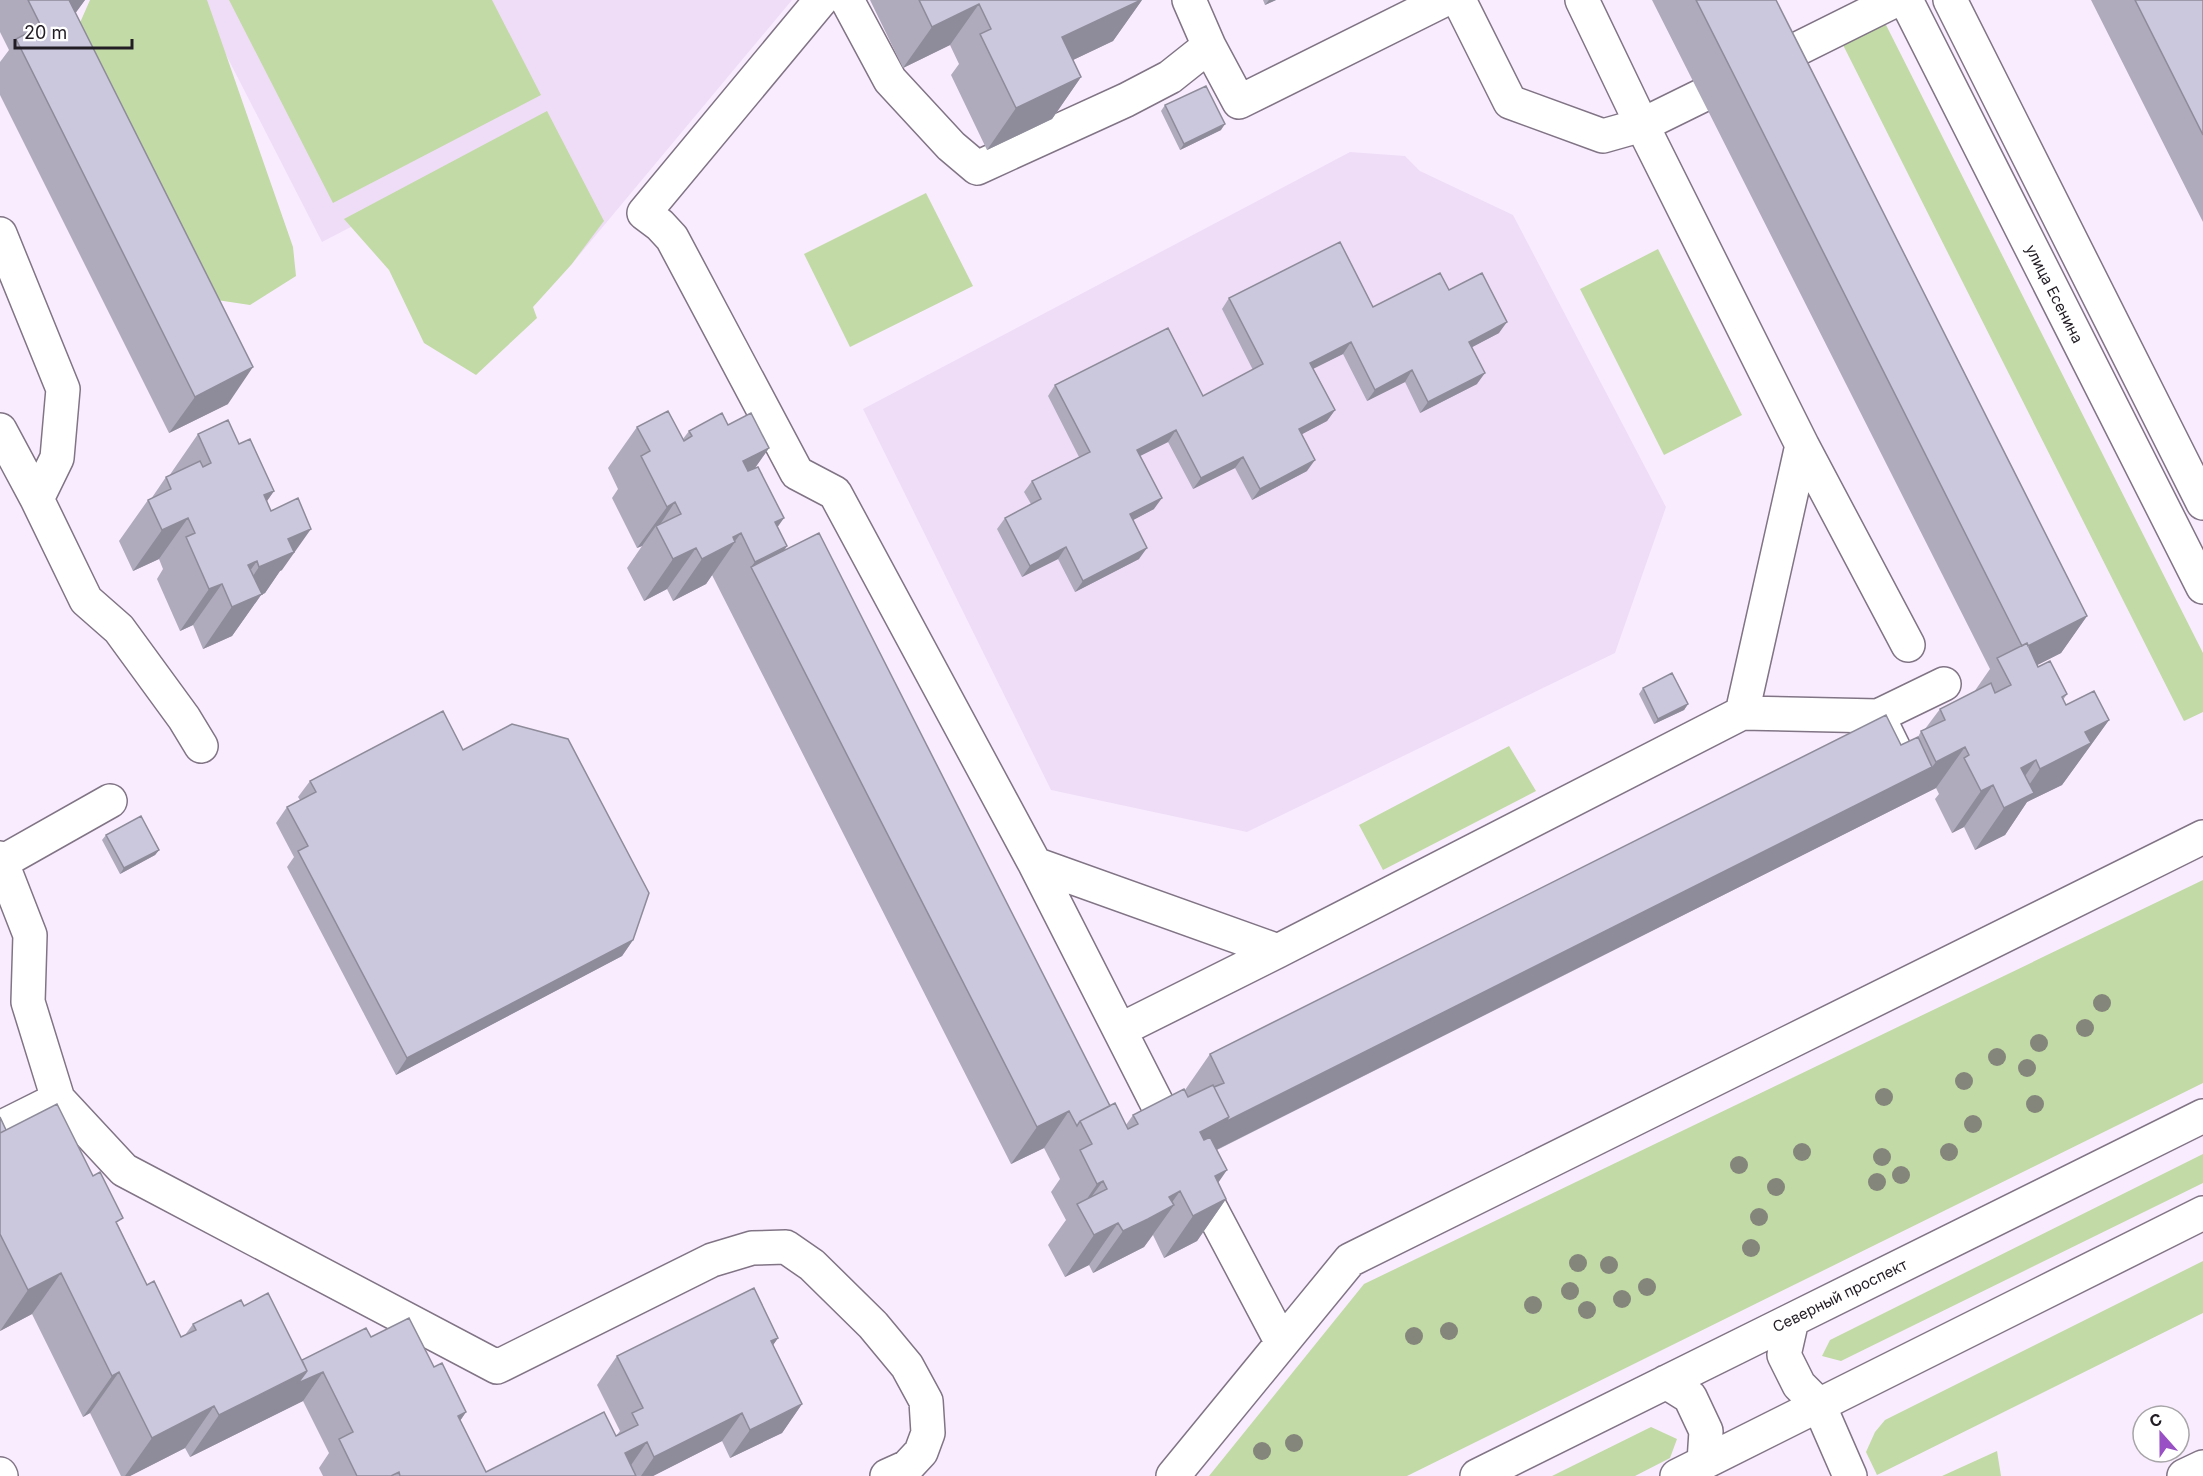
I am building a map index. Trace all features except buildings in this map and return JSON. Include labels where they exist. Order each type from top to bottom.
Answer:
[{"type":"street","points":[[820,0],[644,213],[672,238],[797,473],[835,492],[1035,864],[1172,1133]]},
{"type":"street","points":[[847,0],[890,80],[951,146],[977,168],[1126,100],[1170,76],[1209,46]]},
{"type":"street","points":[[1189,0],[1209,46],[1239,102],[1444,0]]},
{"type":"street","points":[[1460,0],[1510,102],[1603,136],[1642,125],[1701,96]]},
{"type":"street","points":[[1582,0],[1802,445],[1908,645]]},
{"type":"street","points":[[1765,65],[1896,0]]},
{"type":"street","name":"улица Есенина","points":[[1906,0],[2203,587]]},
{"type":"street","points":[[1950,0],[2203,503]]},
{"type":"street","points":[[0,234],[63,389],[57,458],[37,499]]},
{"type":"street","points":[[0,430],[37,499],[86,600],[119,629],[184,718],[201,746]]},
{"type":"street","points":[[1742,713],[1802,445]]},
{"type":"street","points":[[1119,1030],[1742,713],[1878,716],[1944,684]]},
{"type":"street","points":[[1878,716],[1903,767]]},
{"type":"street","points":[[110,801],[1,860],[30,935],[28,1002],[58,1099],[124,1170],[497,1367],[712,1260],[752,1248],[786,1247],[812,1265],[873,1325],[907,1366],[926,1401],[928,1433],[921,1452],[908,1467],[887,1476]]},
{"type":"street","points":[[1173,1476],[1350,1260],[2203,837]]},
{"type":"street","points":[[1035,864],[1278,951]]},
{"type":"street","points":[[0,1128],[58,1099]]},
{"type":"street","name":"Северный проспект","points":[[1478,1476],[2203,1116]]},
{"type":"street","points":[[1187,1165],[1282,1343]]},
{"type":"street","points":[[1697,1471],[1818,1405],[2203,1213]]},
{"type":"street","points":[[1792,1320],[1784,1355],[1799,1385],[1818,1405],[1850,1476]]},
{"type":"street","points":[[1666,1383],[1690,1397],[1706,1431],[1697,1471]]},
{"type":"street","points":[[2184,1476],[2203,1467]]},
{"type":"shaded area","points":[[198,0],[792,0],[571,265],[451,175],[322,242]]},
{"type":"shaded area","points":[[1350,152],[1405,156],[1420,171],[1513,215],[1666,507],[1615,653],[1247,832],[1051,790],[863,409]]},
{"type":"green space","points":[[90,0],[207,0],[293,247],[296,276],[250,305],[177,294],[79,25]]},
{"type":"green space","points":[[229,0],[492,0],[541,95],[333,203]]},
{"type":"green space","points":[[1883,19],[2203,653],[2203,712],[2184,721],[1841,41]]},
{"type":"green space","points":[[547,111],[604,221],[571,265],[533,307],[537,318],[476,375],[424,343],[389,270],[344,219]]},
{"type":"green space","points":[[926,193],[973,286],[850,347],[804,254]]},
{"type":"green space","points":[[1658,249],[1742,415],[1664,455],[1580,289]]},
{"type":"green space","points":[[1509,746],[1536,791],[1383,870],[1359,825]]},
{"type":"green space","points":[[2203,880],[2203,1083],[1407,1476],[1209,1476],[1364,1284]]},
{"type":"green space","points":[[2203,1154],[2203,1183],[1841,1361],[1822,1356],[1830,1340]]},
{"type":"green space","points":[[2203,1261],[2203,1313],[1877,1475],[1866,1452],[1875,1432],[1885,1420]]},
{"type":"green space","points":[[1651,1427],[1677,1439],[1670,1458],[1635,1476],[1552,1476]]},
{"type":"green space","points":[[1997,1451],[2001,1476],[1942,1476]]}]
